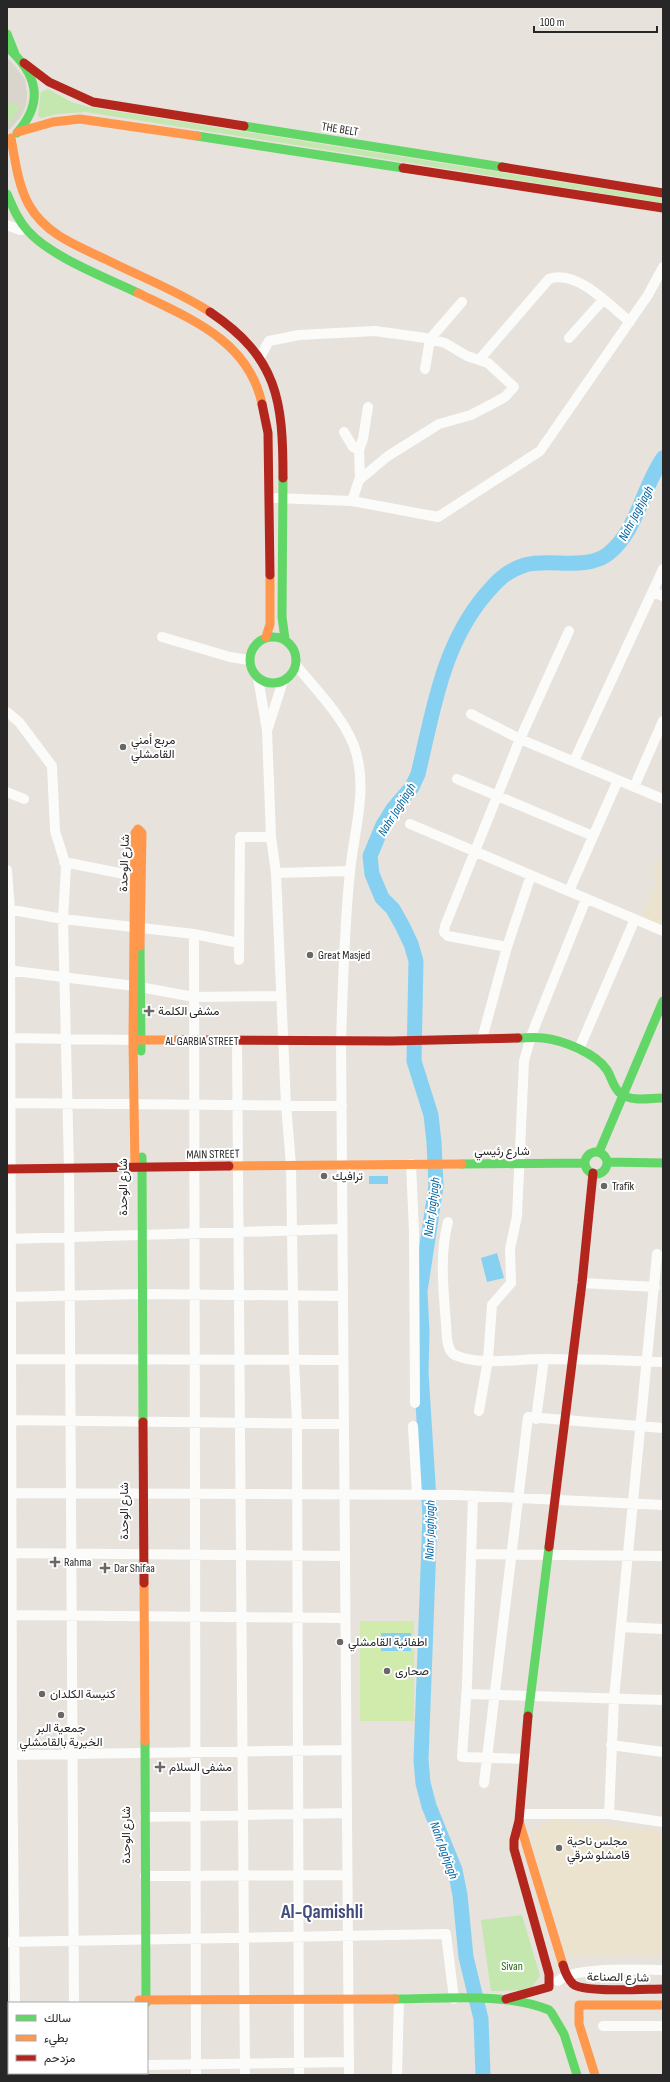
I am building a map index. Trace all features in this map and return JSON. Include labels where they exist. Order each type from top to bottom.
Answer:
[{"type":"main road","points":[[7,34],[15,54]]},
{"type":"main road","points":[[7,47],[24,63],[33,80],[35,99],[28,120],[12,137]]},
{"type":"main road","name":"THE BELT","points":[[24,63],[49,82],[93,102],[663,193]]},
{"type":"main road","points":[[12,137],[54,122],[80,118],[663,208]]},
{"type":"main road","points":[[12,137],[22,185],[28,203],[43,224],[64,240],[192,303],[224,322],[246,339],[260,357],[270,379],[279,407],[283,441],[284,498],[282,617],[285,639]]},
{"type":"main road","points":[[7,194],[16,215],[26,229],[37,239],[61,255],[194,320],[216,334],[234,350],[254,378],[262,402],[268,433],[270,498],[270,624],[266,637],[254,646],[249,660],[254,673],[258,678],[270,683],[283,681],[294,671],[296,665],[295,650],[285,639],[279,637],[266,637]]},
{"type":"main road","name":"شارع الوحدة","points":[[138,929],[134,876],[135,833],[138,829],[142,833],[138,929],[137,1040],[142,2001]]},
{"type":"main road","points":[[598,1152],[663,1000]]},
{"type":"main road","name":"AL GARBIA STREET","points":[[137,1040],[437,1041],[531,1036],[562,1042],[579,1049],[604,1065],[616,1090],[622,1095]]},
{"type":"main road","points":[[622,1095],[634,1099],[663,1098]]},
{"type":"main road","points":[[598,1152],[604,1156],[607,1162],[604,1170],[593,1173],[589,1171],[585,1163],[586,1159],[591,1153],[598,1152]]},
{"type":"main road","points":[[607,1162],[663,1163]]},
{"type":"main road","name":"شارع رئيسي","points":[[415,1164],[585,1163]]},
{"type":"main road","name":"MAIN STREET","points":[[9,1169],[415,1164]]},
{"type":"main road","points":[[577,2075],[564,2030],[560,2021],[550,2011],[545,1997],[549,1987],[549,1974],[514,1849],[514,1840],[520,1818],[530,1696],[582,1283],[593,1173]]},
{"type":"main road","name":"شارع الوحدة","points":[[141,1752],[145,1817],[145,1876],[142,1940]]},
{"type":"main road","points":[[520,1818],[562,1978],[574,1985],[580,1994],[579,2024],[595,2075]]},
{"type":"main road","points":[[506,1999],[520,1994],[536,1992],[549,1987],[562,1978]]},
{"type":"main road","name":"شارع الصناعة","points":[[574,1985],[587,1989],[663,1989]]},
{"type":"main road","points":[[142,2001],[244,1999],[506,1999],[535,2004],[550,2011],[567,2015],[579,2005],[663,2005]]},
{"type":"street","points":[[7,225],[20,230],[26,229]]},
{"type":"street","points":[[270,498],[352,501],[438,517],[540,451],[630,322],[648,295],[663,267]]},
{"type":"street","points":[[479,360],[549,279],[553,278],[576,281],[593,290],[630,322]]},
{"type":"street","points":[[569,338],[603,300]]},
{"type":"street","points":[[425,369],[430,339],[462,302]]},
{"type":"street","points":[[260,357],[269,341],[299,335],[375,331],[430,339],[445,343],[467,356],[488,363],[514,386],[505,396],[477,411],[439,424],[412,440],[388,456],[360,479]]},
{"type":"street","points":[[352,501],[360,479],[359,450],[363,439],[368,407]]},
{"type":"street","points":[[344,432],[353,447],[359,450]]},
{"type":"street","points":[[574,761],[663,569]]},
{"type":"street","points":[[653,592],[663,596]]},
{"type":"street","points":[[507,947],[448,936],[444,932],[445,926],[520,739],[569,631]]},
{"type":"street","points":[[162,637],[230,657],[249,660]]},
{"type":"street","points":[[296,665],[343,724],[357,758],[361,794],[350,871],[341,1041],[349,2075]]},
{"type":"street","points":[[258,678],[268,730],[271,837],[276,873],[280,996],[291,1165],[294,1360],[297,1423],[299,2075]]},
{"type":"street","points":[[268,730],[283,681]]},
{"type":"street","points":[[7,712],[19,722],[52,766],[55,832],[66,866],[63,919],[66,1104],[69,1168],[74,1753],[74,2002]]},
{"type":"street","points":[[470,714],[520,739],[663,799]]},
{"type":"street","points":[[634,787],[663,721]]},
{"type":"street","points":[[457,779],[593,836]]},
{"type":"street","points":[[569,891],[618,780]]},
{"type":"street","points":[[7,792],[24,799]]},
{"type":"street","points":[[410,824],[663,931]]},
{"type":"street","points":[[239,960],[240,837],[271,837]]},
{"type":"street","points":[[64,862],[134,876]]},
{"type":"street","points":[[7,870],[11,1942],[15,2002]]},
{"type":"street","points":[[276,873],[350,871]]},
{"type":"street","points":[[482,1039],[507,947],[531,875]]},
{"type":"street","points":[[479,1411],[488,1360],[492,1305],[511,1283],[510,1249],[517,1216],[523,1070],[531,1036],[586,899]]},
{"type":"street","points":[[8,909],[63,919],[138,929],[194,934],[239,943]]},
{"type":"street","points":[[579,1049],[635,919]]},
{"type":"street","points":[[194,934],[196,2070]]},
{"type":"street","points":[[8,970],[138,987],[194,997],[280,996]]},
{"type":"street","name":"AL GARBIA STREET","points":[[8,1038],[137,1040]]},
{"type":"street","points":[[237,1041],[245,2075]]},
{"type":"street","points":[[9,1103],[342,1106]]},
{"type":"street","points":[[415,1164],[415,1403]]},
{"type":"street","points":[[448,1222],[444,1234],[443,1271],[449,1348],[453,1354],[462,1358],[488,1360],[544,1359],[572,1361],[663,1362]]},
{"type":"street","points":[[9,1239],[342,1229]]},
{"type":"street","points":[[609,1814],[614,1698],[657,1254]]},
{"type":"street","points":[[582,1283],[655,1287]]},
{"type":"street","points":[[9,1297],[139,1294],[343,1296]]},
{"type":"street","points":[[9,1359],[240,1361],[343,1360]]},
{"type":"street","points":[[536,1419],[544,1359]]},
{"type":"street","points":[[484,1783],[528,1417],[536,1419],[663,1428]]},
{"type":"street","points":[[9,1420],[344,1424]]},
{"type":"street","points":[[413,1426],[421,1494]]},
{"type":"street","points":[[9,1493],[421,1494],[518,1497],[663,1505]]},
{"type":"street","points":[[473,1496],[472,1554],[462,1758],[525,1759]]},
{"type":"street","points":[[9,1553],[345,1556]]},
{"type":"street","points":[[472,1554],[663,1556]]},
{"type":"street","points":[[9,1615],[345,1618]]},
{"type":"street","points":[[621,1627],[663,1629]]},
{"type":"street","points":[[466,1694],[663,1700]]},
{"type":"street","points":[[611,1745],[663,1752]]},
{"type":"street","points":[[10,1755],[346,1750]]},
{"type":"street","points":[[145,1817],[347,1813]]},
{"type":"street","points":[[520,1818],[609,1814],[663,1822]]},
{"type":"street","points":[[145,1876],[348,1875]]},
{"type":"street","points":[[11,1942],[446,1934],[457,1999]]},
{"type":"street","points":[[562,1978],[581,1972],[663,1970]]},
{"type":"street","points":[[397,2075],[399,1999]]},
{"type":"street","points":[[602,2026],[663,2026]]},
{"type":"street","points":[[148,2066],[196,2070],[244,2064],[349,2062]]},
{"type":"shaded area","points":[[7,58],[25,79],[27,97],[22,114],[7,131],[7,125],[13,119],[21,106],[7,102]]},
{"type":"shaded area","points":[[663,850],[663,880],[652,875]]},
{"type":"shaded area","points":[[659,879],[663,881],[663,927],[642,918]]},
{"type":"shaded area","points":[[552,1819],[663,1831],[663,1956],[567,1956],[532,1843],[534,1839],[532,1831]]},
{"type":"green space","points":[[7,58],[21,76],[27,94],[23,113],[7,131]]},
{"type":"green space","points":[[48,89],[71,102],[89,107],[663,198],[663,203],[86,112],[57,114],[41,118],[38,115],[41,92]]},
{"type":"green space","name":"صحارى","points":[[360,1621],[414,1621],[414,1721],[360,1721]]},
{"type":"green space","name":"Sivan","points":[[522,1915],[540,1976],[530,1990],[491,1991],[481,1920]]},
{"type":"water","points":[[369,1176],[388,1176],[388,1184],[369,1184]]},
{"type":"water","points":[[497,1253],[504,1278],[487,1282],[481,1258]]},
{"type":"water","points":[[381,1633],[411,1633],[411,1651],[381,1651]]},
{"type":"waterway","name":"Nahr Jaghjagh","points":[[483,2075],[481,2019],[466,1957],[460,1895],[455,1870],[429,1806],[423,1783],[421,1760],[430,1516],[421,1372],[422,1333],[420,1291],[436,1186],[434,1142],[431,1115],[414,1061],[416,961],[411,944],[403,927],[393,909],[382,898],[372,874],[370,856],[383,825],[393,809],[412,787],[418,774],[441,680],[458,636],[470,615],[498,581],[507,573],[518,567],[535,563],[589,562],[608,554],[618,544],[633,521],[650,482],[663,458]]},
{"type":"traffic: fast","points":[[7,34],[15,54]]},
{"type":"traffic: fast","points":[[7,47],[25,67],[34,88],[34,99],[31,110],[26,121],[17,133]]},
{"type":"traffic: fast","points":[[244,126],[502,167]]},
{"type":"traffic: fast","points":[[197,136],[403,168]]},
{"type":"traffic: fast","points":[[7,194],[21,223],[38,241],[80,266],[138,293]]},
{"type":"traffic: fast","points":[[283,478],[282,617],[285,639]]},
{"type":"traffic: fast","points":[[268,637],[278,637],[290,643],[295,651],[296,660],[295,669],[290,677],[282,682],[268,683],[260,680],[253,673],[250,665],[250,655],[253,647],[260,640],[268,637]]},
{"type":"traffic: fast","points":[[140,946],[141,1051]]},
{"type":"traffic: fast","points":[[599,1152],[663,1001]]},
{"type":"traffic: fast","points":[[518,1038],[551,1039],[578,1048],[602,1064],[607,1070],[616,1089],[621,1094],[636,1099],[663,1098]]},
{"type":"traffic: fast","points":[[596,1152],[604,1155],[607,1163],[604,1171],[596,1174],[588,1171],[585,1163],[588,1155],[596,1152]]},
{"type":"traffic: fast","points":[[142,1157],[143,1422]]},
{"type":"traffic: fast","points":[[607,1162],[663,1163]]},
{"type":"traffic: fast","points":[[462,1164],[585,1163]]},
{"type":"traffic: fast","points":[[528,1716],[549,1547]]},
{"type":"traffic: fast","points":[[145,1741],[146,2002]]},
{"type":"traffic: fast","points":[[395,1999],[494,1999],[532,2004],[549,2010]]},
{"type":"traffic: fast","points":[[551,2012],[564,2034],[577,2075]]},
{"type":"traffic: slow","points":[[18,132],[53,122],[80,119],[197,136]]},
{"type":"traffic: slow","points":[[11,138],[17,172],[25,197],[36,215],[44,224],[74,244],[172,291],[210,312]]},
{"type":"traffic: slow","points":[[138,293],[197,323],[231,348],[245,364],[255,382],[262,404]]},
{"type":"traffic: slow","points":[[266,637],[270,624],[270,575]]},
{"type":"traffic: slow","points":[[133,1040],[135,833],[138,829],[142,833],[140,946]]},
{"type":"traffic: slow","points":[[135,1167],[133,1040],[179,1040]]},
{"type":"traffic: slow","points":[[229,1166],[462,1164]]},
{"type":"traffic: slow","points":[[144,1583],[145,1741]]},
{"type":"traffic: slow","points":[[519,1821],[563,1965]]},
{"type":"traffic: slow","points":[[139,2000],[395,1999]]},
{"type":"traffic: slow","points":[[595,2075],[579,2024],[579,2005],[663,2005]]},
{"type":"traffic: jam","points":[[24,63],[49,82],[93,102],[244,126]]},
{"type":"traffic: jam","points":[[502,167],[663,193]]},
{"type":"traffic: jam","points":[[403,168],[663,208]]},
{"type":"traffic: jam","points":[[210,312],[233,329],[250,346],[263,364],[272,383],[278,403],[281,426],[283,478]]},
{"type":"traffic: jam","points":[[262,404],[268,433],[270,575]]},
{"type":"traffic: jam","points":[[179,1040],[392,1041],[518,1038]]},
{"type":"traffic: jam","points":[[7,1169],[229,1166]]},
{"type":"traffic: jam","points":[[549,1547],[582,1283],[593,1173]]},
{"type":"traffic: jam","points":[[143,1422],[144,1583]]},
{"type":"traffic: jam","points":[[506,1999],[549,1987],[549,1974],[514,1849],[514,1840],[519,1821],[528,1716]]},
{"type":"traffic: jam","points":[[563,1965],[570,1980],[573,1984],[579,1987],[602,1990],[663,1989]]},
{"type":"place","name":"مربع أمني القامشلي","points":[[123,747]]},
{"type":"place","name":"Great Masjed","points":[[310,955]]},
{"type":"place","name":"مشفى الكلمة","points":[[149,1011]]},
{"type":"place","name":"ترافيك","points":[[324,1176]]},
{"type":"place","name":"Trafîk","points":[[604,1186]]},
{"type":"place","name":"Rahma","points":[[55,1562]]},
{"type":"place","name":"Dar Shifaa","points":[[105,1568]]},
{"type":"place","name":"اطفائية القامشلي","points":[[340,1642]]},
{"type":"place","name":"صحارى","points":[[387,1671]]},
{"type":"place","name":"كنيسة الكلدان","points":[[42,1694]]},
{"type":"place","name":"جمعية البر الخيرية بالقامشلي","points":[[61,1715]]},
{"type":"place","name":"مشفى السلام","points":[[160,1767]]},
{"type":"place","name":"مجلس ناحية قامشلو شرقي","points":[[559,1848]]},
{"type":"district","name":"Al-Qamishli","points":[[322,1911]]}]
